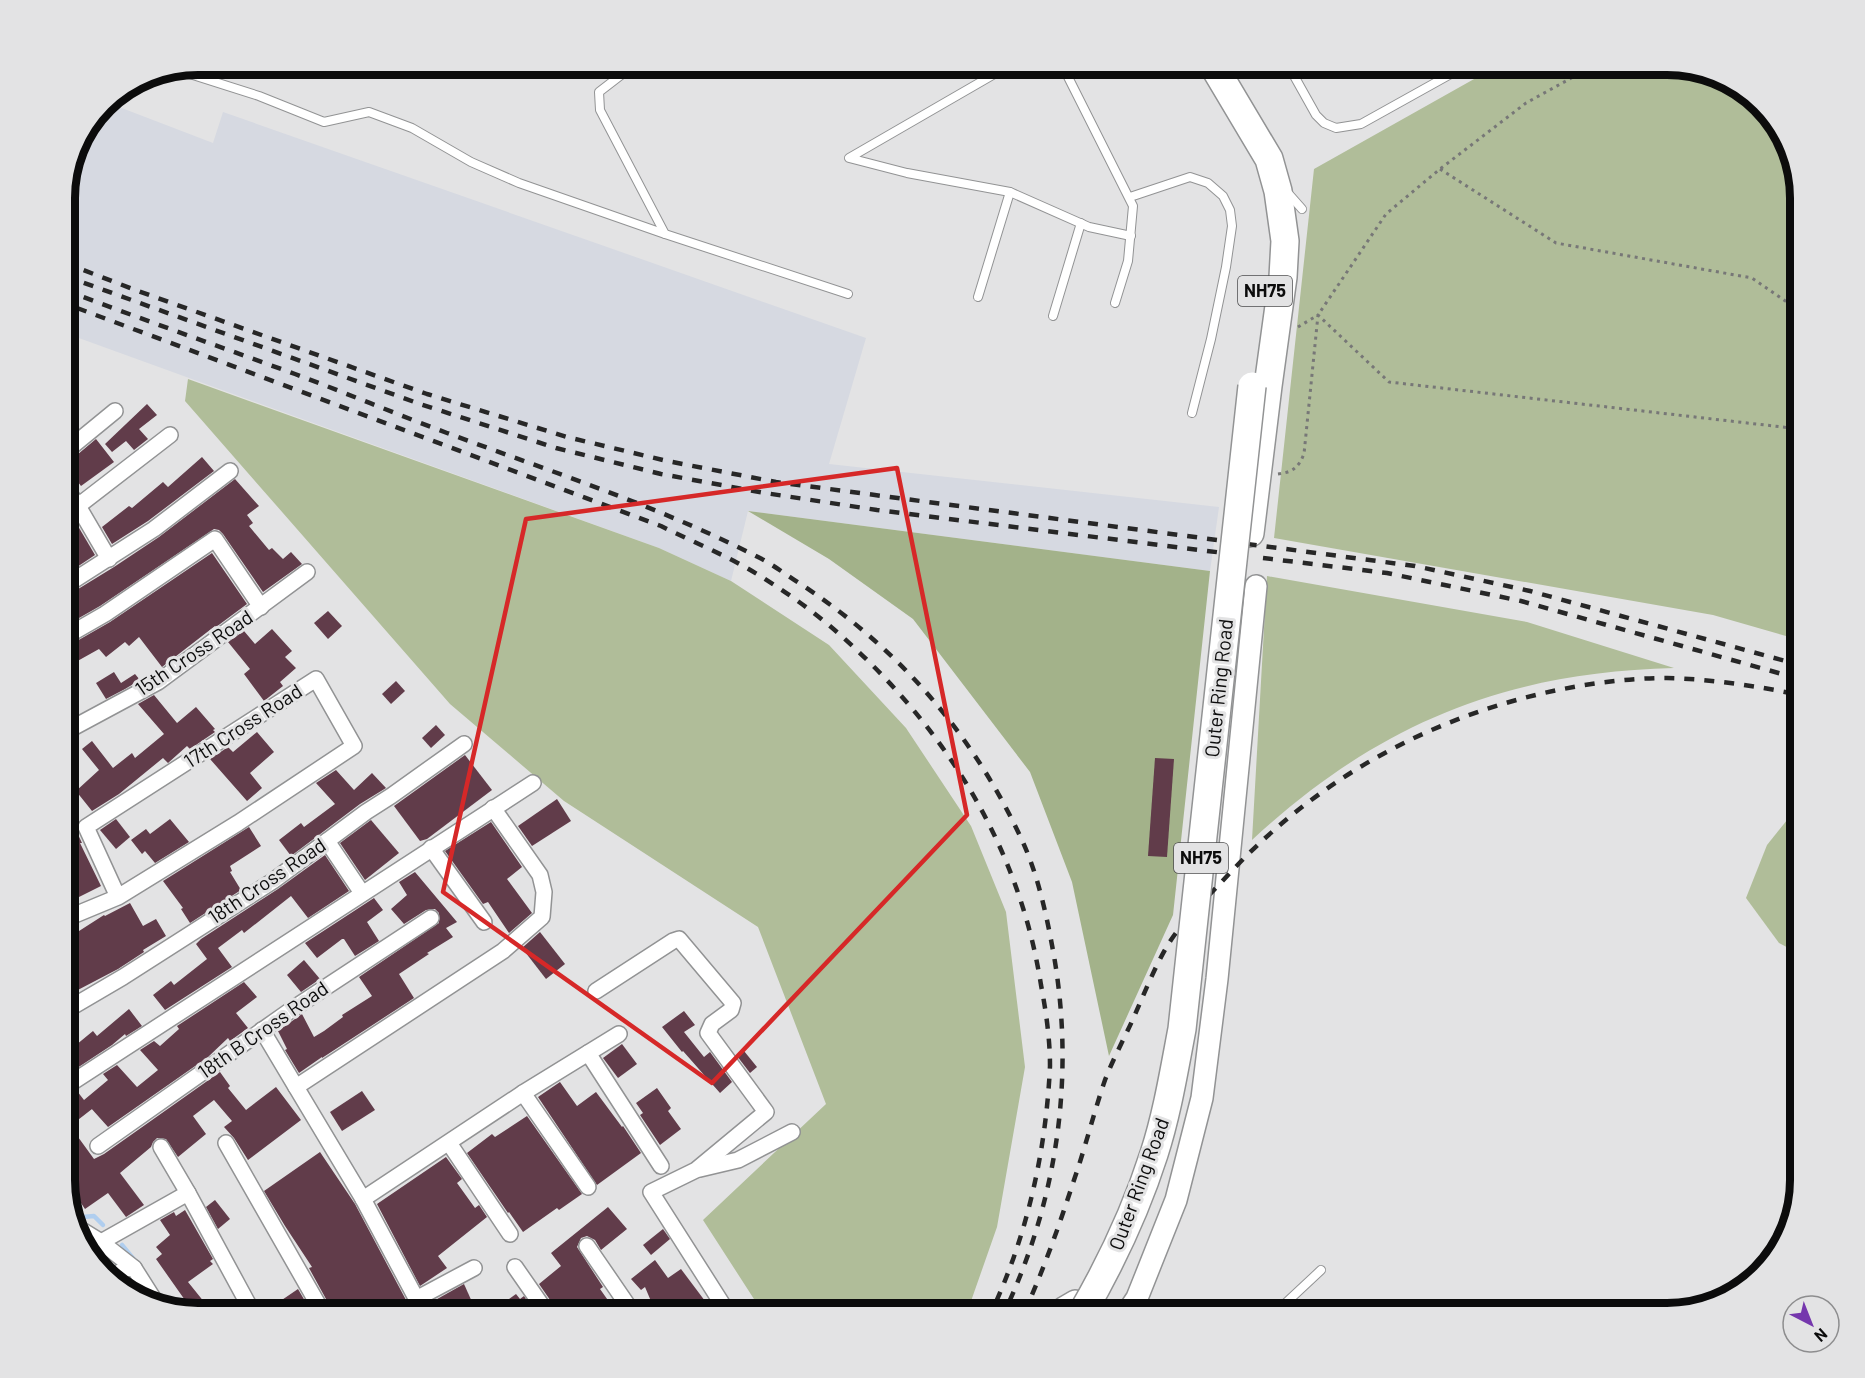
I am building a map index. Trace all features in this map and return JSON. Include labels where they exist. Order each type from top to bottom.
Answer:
[{"type":"highway","name":"Outer Ring Road","points":[[1104,1303],[1146,1216],[1183,1096],[1195,1033],[1222,814],[1260,386],[1271,243],[1266,195],[1247,150],[1200,75]]},
{"type":"highway","name":"Outer Ring Road","points":[[1088,1303],[1108,1269],[1154,1154],[1170,1092],[1182,1029],[1260,386],[1283,278],[1285,241],[1278,191],[1269,159],[1219,75]]},
{"type":"street","points":[[75,444],[115,411]]},
{"type":"street","points":[[78,506],[170,435]]},
{"type":"street","points":[[75,580],[154,529],[230,471]]},
{"type":"street","points":[[75,502],[109,559]]},
{"type":"street","points":[[75,631],[105,614],[215,539],[261,607]]},
{"type":"street","name":"15th Cross Road","points":[[75,727],[158,682],[307,572]]},
{"type":"street","points":[[1134,1303],[1176,1200],[1202,1098],[1217,979],[1256,586]]},
{"type":"street","name":"17th Cross Road","points":[[75,915],[118,897],[238,823],[354,746],[315,679],[86,827],[118,897]]},
{"type":"street","name":"18th Cross Road","points":[[75,1005],[273,881],[464,744]]},
{"type":"street","points":[[75,1080],[533,783]]},
{"type":"street","points":[[296,1087],[503,951],[542,917],[544,892],[540,875],[493,808]]},
{"type":"street","points":[[327,841],[362,893]]},
{"type":"street","points":[[430,848],[484,922]]},
{"type":"street","name":"18th B Cross Road","points":[[98,1146],[262,1030],[431,918]]},
{"type":"street","points":[[596,991],[679,939],[733,1003],[730,1010],[711,1024],[708,1034],[766,1112],[696,1170]]},
{"type":"street","points":[[262,1030],[363,1198],[418,1303]]},
{"type":"street","points":[[363,1198],[523,1093],[619,1034]]},
{"type":"street","points":[[588,1053],[661,1166]]},
{"type":"street","points":[[523,1093],[588,1187]]},
{"type":"street","points":[[721,1303],[651,1192],[696,1170],[738,1160],[792,1132]]},
{"type":"street","points":[[226,1143],[317,1303]]},
{"type":"street","points":[[449,1143],[510,1234]]},
{"type":"street","points":[[160,1147],[188,1193],[247,1303]]},
{"type":"street","points":[[100,1242],[188,1193]]},
{"type":"street","points":[[88,1234],[134,1268],[150,1294]]},
{"type":"street","points":[[587,1246],[626,1303]]},
{"type":"street","points":[[514,1267],[539,1303]]},
{"type":"street","points":[[118,1273],[125,1269],[134,1268]]},
{"type":"street","points":[[416,1299],[474,1268]]},
{"type":"lane","points":[[194,75],[259,96],[324,122],[369,112],[412,128],[471,162],[519,183],[848,294]]},
{"type":"lane","points":[[620,75],[599,92],[600,110],[665,234]]},
{"type":"lane","points":[[991,75],[849,158],[1010,192],[1089,227],[1131,236]]},
{"type":"lane","points":[[1068,75],[1133,206],[1128,261],[1115,303]]},
{"type":"lane","points":[[1294,75],[1316,115],[1324,123],[1335,128],[1361,124],[1448,75]]},
{"type":"lane","points":[[1130,197],[1190,177],[1208,183],[1223,196],[1230,210],[1232,226],[1226,267],[1192,413]]},
{"type":"lane","points":[[1275,180],[1302,208]]},
{"type":"lane","points":[[978,297],[1010,192]]},
{"type":"lane","points":[[1053,316],[1081,223]]},
{"type":"lane","points":[[1286,1303],[1321,1270]]},
{"type":"path","points":[[1294,330],[1318,315],[1386,214],[1440,169],[1526,104],[1575,75]]},
{"type":"path","points":[[1440,169],[1556,243],[1752,278],[1790,305]]},
{"type":"path","points":[[1318,315],[1389,382],[1790,428]]},
{"type":"path","points":[[1278,474],[1292,472],[1300,465],[1304,454],[1318,315]]},
{"type":"highlighted area","points":[[897,468],[967,815],[712,1083],[443,892],[526,519]]},
{"type":"shaded area","points":[[116,106],[213,143],[223,112],[866,338],[829,464],[1219,507],[1210,571],[748,511],[731,581],[659,548],[75,337],[75,190],[79,166],[88,143],[100,123]]},
{"type":"green space","points":[[1481,75],[1691,77],[1729,91],[1754,111],[1774,136],[1789,182],[1790,637],[1713,615],[1274,538],[1314,169]]},
{"type":"green space","points":[[188,379],[659,548],[731,581],[829,645],[906,728],[971,826],[1006,912],[1025,1067],[997,1227],[970,1303],[757,1303],[703,1220],[826,1104],[758,927],[564,801],[450,704],[185,401]]},
{"type":"green space","points":[[748,511],[1210,571],[1173,915],[1109,1056],[1072,882],[1030,772],[913,619],[829,559]]},
{"type":"green space","points":[[1267,576],[1527,622],[1674,668],[1612,672],[1554,680],[1498,694],[1446,712],[1395,736],[1346,765],[1299,800],[1252,840]]},
{"type":"green space","points":[[1790,816],[1790,949],[1779,943],[1746,898],[1767,845]]},
{"type":"building","points":[[147,404],[157,415],[139,429],[148,439],[134,450],[126,441],[112,452],[105,444]]},
{"type":"building","points":[[96,439],[114,462],[81,486],[75,478],[75,457]]},
{"type":"building","points":[[202,457],[214,471],[148,521],[112,544],[102,527],[129,506],[132,508],[163,482],[168,487]]},
{"type":"building","points":[[235,479],[259,506],[247,515],[253,523],[249,526],[269,550],[272,548],[283,559],[291,552],[302,564],[263,592],[223,534],[214,529],[75,620],[75,591],[159,537]]},
{"type":"building","points":[[75,521],[95,555],[75,568]]},
{"type":"building","points":[[212,553],[247,604],[162,667],[139,637],[129,646],[125,642],[106,657],[99,649],[75,662],[75,642],[110,622]]},
{"type":"building","points":[[328,611],[342,626],[328,639],[314,623]]},
{"type":"building","points":[[272,629],[292,651],[285,657],[296,668],[280,682],[283,686],[264,701],[244,674],[250,669],[228,642],[244,631],[255,644]]},
{"type":"building","points":[[114,672],[121,683],[135,674],[140,680],[106,699],[96,683]]},
{"type":"building","points":[[396,681],[405,691],[391,704],[382,694]]},
{"type":"building","points":[[154,695],[177,723],[196,707],[215,729],[213,730],[215,732],[190,749],[187,746],[168,763],[163,758],[119,794],[92,811],[76,791],[99,770],[82,749],[92,741],[113,768],[132,753],[135,758],[164,734],[138,704]]},
{"type":"building","points":[[436,725],[445,735],[431,748],[422,738]]},
{"type":"building","points":[[257,732],[274,752],[250,773],[262,788],[247,801],[210,759],[228,747],[233,752]]},
{"type":"building","points":[[465,755],[492,790],[427,839],[420,841],[394,806]]},
{"type":"building","points":[[1155,758],[1174,759],[1167,857],[1148,856]]},
{"type":"building","points":[[336,770],[354,790],[372,773],[386,788],[360,804],[291,856],[279,840],[301,823],[304,827],[335,804],[316,783]]},
{"type":"building","points":[[557,799],[571,821],[532,846],[518,826]]},
{"type":"building","points":[[116,819],[130,837],[116,849],[100,830]]},
{"type":"building","points":[[170,819],[189,842],[155,863],[145,851],[142,854],[131,840],[146,829],[150,834]]},
{"type":"building","points":[[371,820],[399,853],[365,880],[340,843]]},
{"type":"building","points":[[491,822],[522,867],[507,879],[532,913],[509,933],[488,902],[483,904],[445,851]]},
{"type":"building","points":[[249,827],[261,846],[230,866],[232,871],[230,872],[241,890],[190,923],[181,909],[183,908],[163,881]]},
{"type":"building","points":[[75,828],[82,843],[80,843],[101,886],[75,899]]},
{"type":"building","points":[[325,855],[349,891],[308,918],[291,896],[244,933],[242,930],[218,948],[232,967],[165,1010],[153,995],[171,981],[174,985],[207,959],[196,944],[201,939]]},
{"type":"building","points":[[415,872],[457,922],[446,928],[453,937],[399,974],[414,998],[299,1073],[285,1050],[287,1049],[278,1031],[302,1014],[314,1037],[324,1031],[343,1017],[342,1015],[372,996],[359,977],[439,923],[439,913],[435,909],[426,910],[404,924],[391,909],[407,895],[399,882]]},
{"type":"building","points":[[374,898],[383,910],[367,922],[379,941],[355,956],[342,939],[317,958],[305,943]]},
{"type":"building","points":[[130,903],[143,926],[156,919],[166,936],[118,969],[75,991],[75,934]]},
{"type":"building","points":[[540,932],[565,964],[546,979],[522,948]]},
{"type":"building","points":[[304,960],[320,979],[301,992],[287,975]]},
{"type":"building","points":[[244,982],[257,997],[236,1013],[248,1028],[230,1041],[228,1038],[208,1057],[108,1127],[92,1109],[75,1122],[75,1092],[77,1091],[84,1100],[108,1080],[103,1074],[117,1065],[137,1087],[158,1070],[140,1050],[154,1041],[160,1046],[179,1029],[177,1026]]},
{"type":"building","points":[[129,1009],[142,1026],[126,1036],[125,1034],[75,1069],[75,1043],[76,1045],[93,1031],[97,1036]]},
{"type":"building","points":[[684,1011],[695,1025],[684,1032],[704,1057],[710,1052],[732,1082],[720,1093],[662,1027]]},
{"type":"building","points":[[622,1044],[637,1064],[618,1078],[603,1058]]},
{"type":"building","points":[[744,1051],[757,1067],[750,1073],[737,1056]]},
{"type":"building","points":[[220,1072],[230,1086],[228,1088],[246,1110],[276,1087],[301,1120],[248,1160],[224,1127],[232,1121],[214,1100],[193,1116],[206,1134],[178,1157],[166,1139],[157,1138],[151,1147],[120,1173],[144,1205],[126,1217],[108,1193],[85,1209],[76,1195],[78,1191],[75,1186],[75,1133],[94,1159]]},
{"type":"building","points":[[560,1082],[577,1106],[596,1092],[641,1153],[597,1185],[538,1097]]},
{"type":"building","points":[[657,1088],[671,1108],[668,1111],[681,1129],[660,1145],[640,1115],[643,1113],[636,1103]]},
{"type":"building","points":[[362,1091],[375,1110],[342,1131],[330,1112]]},
{"type":"building","points":[[527,1116],[582,1194],[523,1232],[467,1153],[492,1134],[495,1137]]},
{"type":"building","points":[[320,1152],[355,1204],[406,1300],[402,1303],[328,1303],[309,1268],[312,1267],[264,1191]]},
{"type":"building","points":[[446,1157],[462,1179],[457,1183],[475,1208],[479,1205],[487,1217],[438,1256],[447,1268],[420,1286],[377,1204]]},
{"type":"building","points":[[215,1200],[230,1219],[218,1229],[206,1207]]},
{"type":"building","points":[[608,1207],[627,1229],[601,1250],[595,1240],[587,1236],[581,1238],[577,1247],[603,1287],[600,1289],[610,1303],[552,1303],[539,1284],[561,1266],[551,1253]]},
{"type":"building","points":[[185,1210],[213,1259],[210,1261],[213,1264],[188,1282],[205,1303],[187,1303],[156,1259],[162,1254],[156,1247],[170,1235],[160,1220],[174,1212],[176,1216]]},
{"type":"building","points":[[663,1229],[670,1239],[651,1255],[643,1245]]},
{"type":"building","points":[[655,1260],[668,1278],[681,1269],[706,1303],[652,1303],[645,1287],[641,1290],[631,1279]]},
{"type":"building","points":[[464,1284],[473,1303],[430,1303]]},
{"type":"building","points":[[298,1289],[306,1303],[277,1303]]},
{"type":"building","points":[[516,1294],[520,1299],[524,1296],[528,1303],[503,1303]]},
{"type":"waterway","points":[[83,1217],[94,1216],[103,1225]]},
{"type":"waterway","points":[[122,1245],[136,1262]]},
{"type":"railway","points":[[75,267],[427,394],[567,437],[667,461],[776,482],[1415,566],[1530,591],[1790,662]]},
{"type":"railway","points":[[75,280],[420,404],[556,448],[661,474],[877,510],[1232,554]]},
{"type":"railway","points":[[75,294],[604,491],[720,539],[758,557],[835,608],[868,635],[928,694],[979,762],[1021,838],[1037,881],[1054,956],[1060,1002],[1062,1048],[1057,1138],[1049,1183],[1037,1227],[1008,1303]]},
{"type":"railway","points":[[77,308],[661,526],[718,553],[763,578],[818,616],[876,669],[943,748],[971,791],[995,837],[1015,884],[1030,933],[1041,985],[1050,1066],[1044,1130],[1024,1224],[995,1303]]},
{"type":"railway","points":[[1263,558],[1387,573],[1521,601],[1790,676]]},
{"type":"railway","points":[[1028,1303],[1058,1229],[1105,1080],[1164,952],[1182,925],[1228,875],[1296,812],[1333,784],[1413,739],[1455,720],[1544,693],[1605,682],[1667,678],[1734,684],[1790,693]]}]
